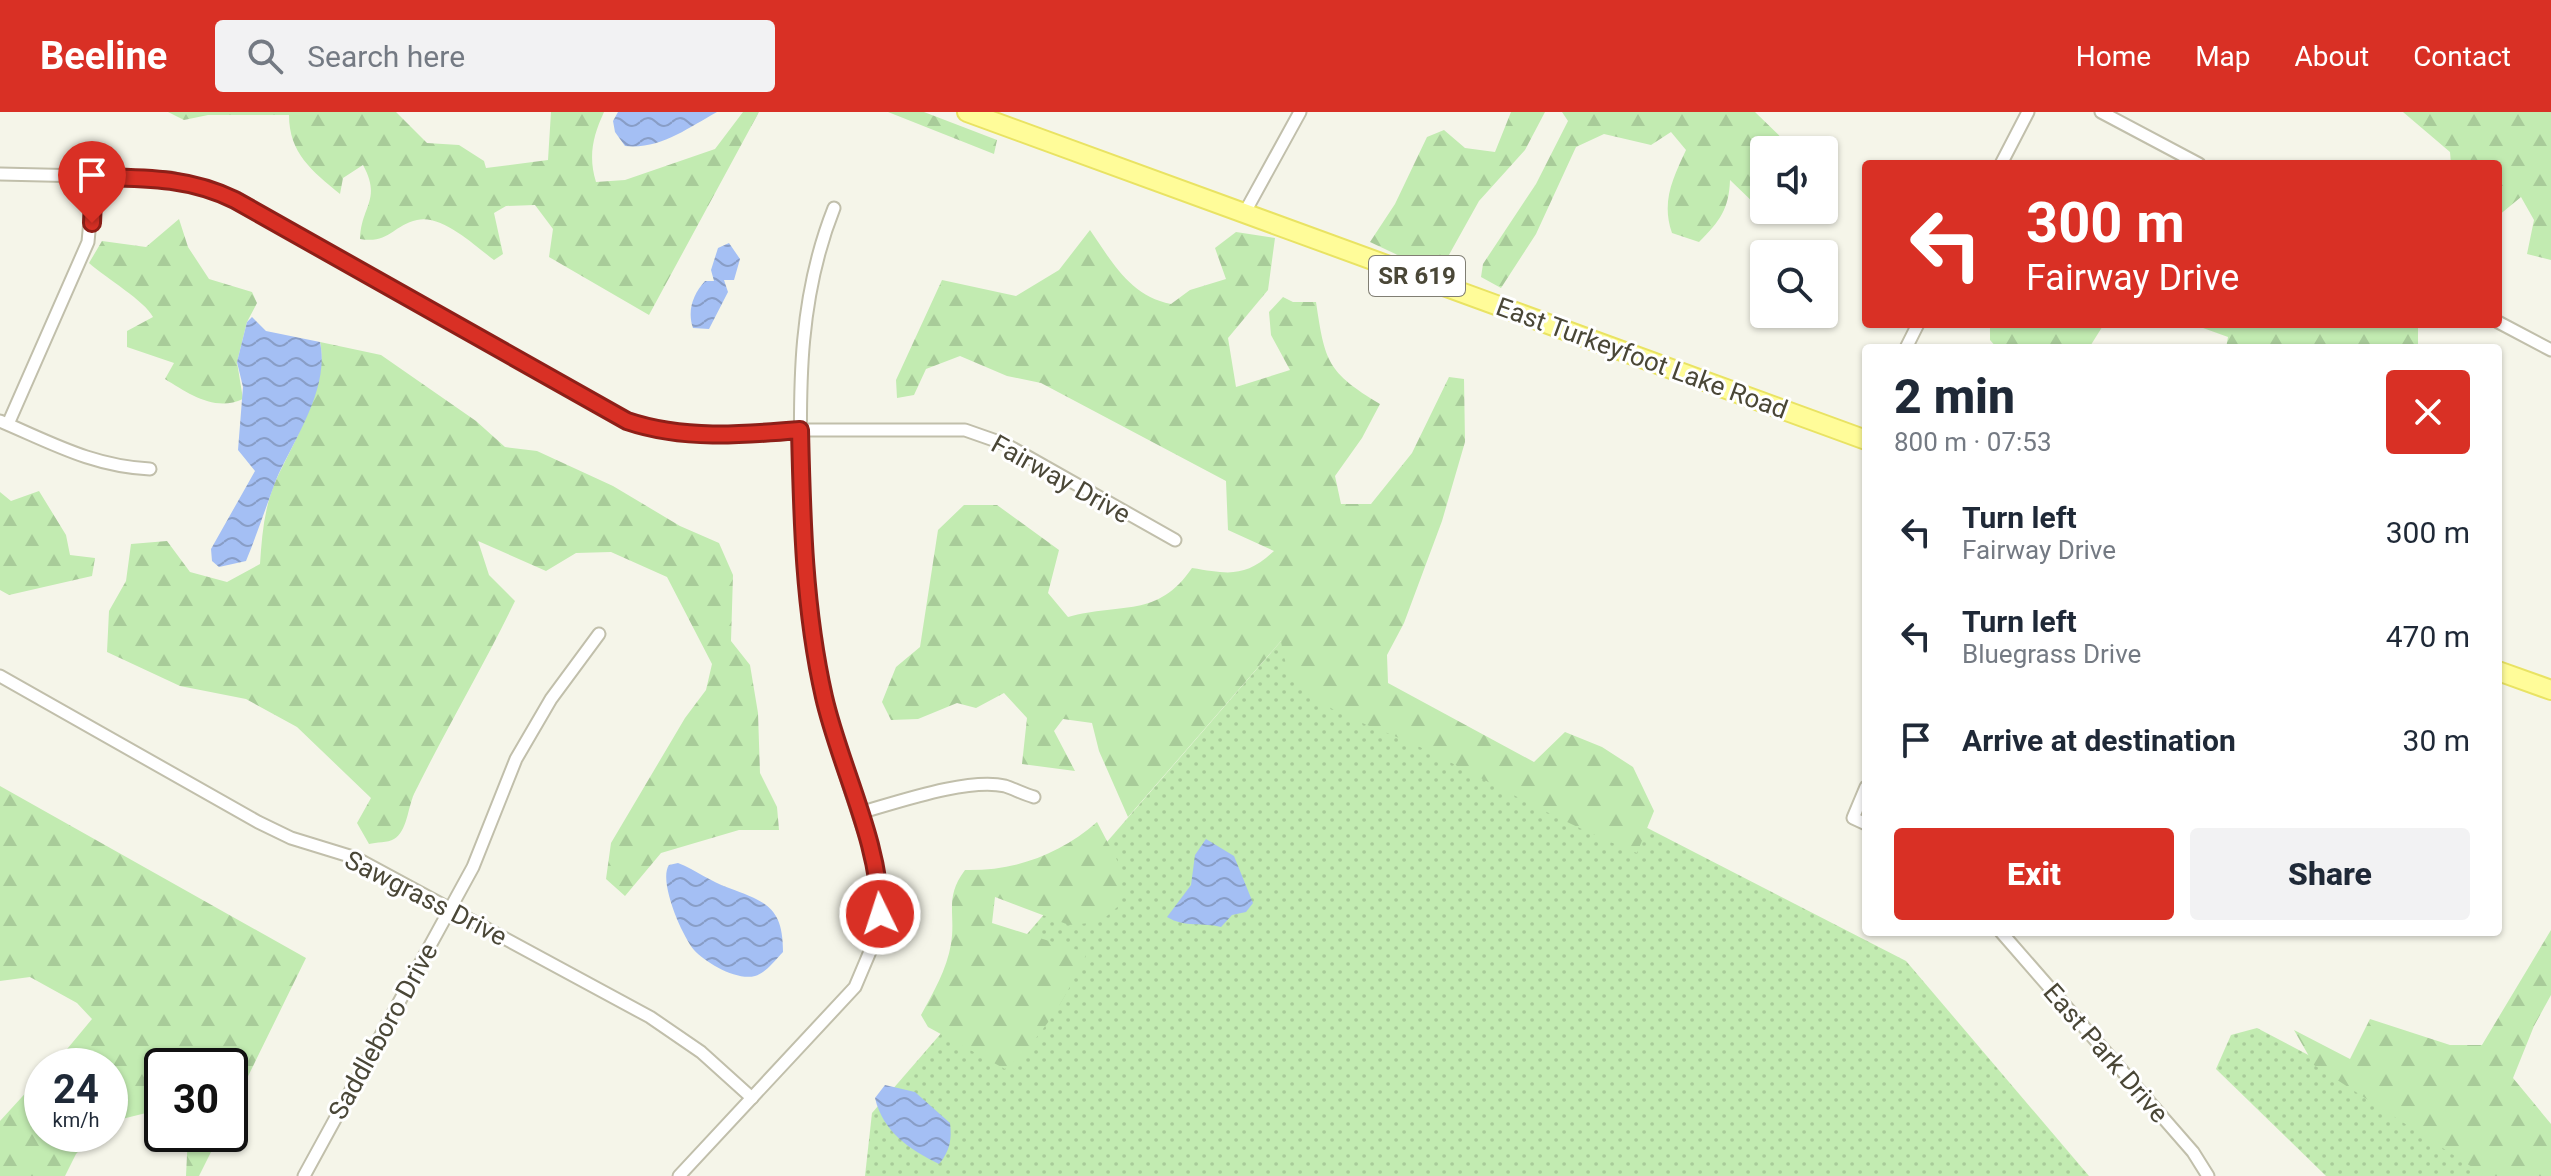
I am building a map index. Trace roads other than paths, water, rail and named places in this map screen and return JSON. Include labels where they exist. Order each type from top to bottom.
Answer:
[{"type":"main road","name":"East Turkeyfoot Lake Road","points":[[967,112],[1862,434]]},
{"type":"main road","points":[[2502,672],[2551,690]]},
{"type":"street","points":[[1245,212],[1300,112]]},
{"type":"street","points":[[2003,160],[2028,112]]},
{"type":"street","points":[[2101,112],[2191,160]]},
{"type":"street","name":"Fairway Drive","points":[[0,174],[171,178],[212,189],[627,421],[669,432],[712,435],[944,428],[985,436],[1175,540]]},
{"type":"street","points":[[94,177],[88,242],[4,422],[89,460],[117,467],[150,469]]},
{"type":"street","points":[[679,1176],[837,1010],[855,987],[872,955],[880,914],[880,894],[829,717],[814,650],[803,532],[799,372],[806,306],[816,259],[834,208]]},
{"type":"street","points":[[2502,324],[2551,350]]},
{"type":"street","name":"Saddleboro Drive","points":[[304,1176],[473,867],[516,759],[551,699],[599,634]]},
{"type":"street","name":"Sawgrass Drive","points":[[0,676],[258,822],[291,838],[356,858],[673,1032],[752,1098]]},
{"type":"street","points":[[859,813],[927,793],[978,786],[1002,785],[1034,797]]},
{"type":"street","points":[[1862,797],[1853,818],[1862,822]]},
{"type":"street","name":"East Park Drive","points":[[2004,936],[2193,1152],[2208,1176]]},
{"type":"water","points":[[618,112],[717,112],[661,141],[650,145],[625,146],[615,132],[613,121]]},
{"type":"water","points":[[729,243],[740,259],[734,280],[724,280],[728,292],[709,329],[693,328],[691,309],[694,297],[705,281],[714,281],[711,270],[718,248]]},
{"type":"water","points":[[252,317],[266,331],[320,342],[320,378],[308,413],[276,480],[246,561],[219,567],[212,561],[211,549],[255,471],[238,450],[243,387],[237,362],[247,322]]},
{"type":"water","points":[[1206,839],[1234,856],[1253,903],[1246,912],[1232,915],[1221,927],[1180,922],[1167,917],[1191,885],[1195,855]]},
{"type":"water","points":[[678,863],[770,908],[780,925],[783,952],[767,969],[755,976],[740,976],[714,965],[694,950],[683,933],[669,895],[666,873],[669,865]]},
{"type":"water","points":[[885,1085],[915,1092],[950,1123],[949,1145],[939,1164],[908,1146],[884,1121],[875,1098]]}]
